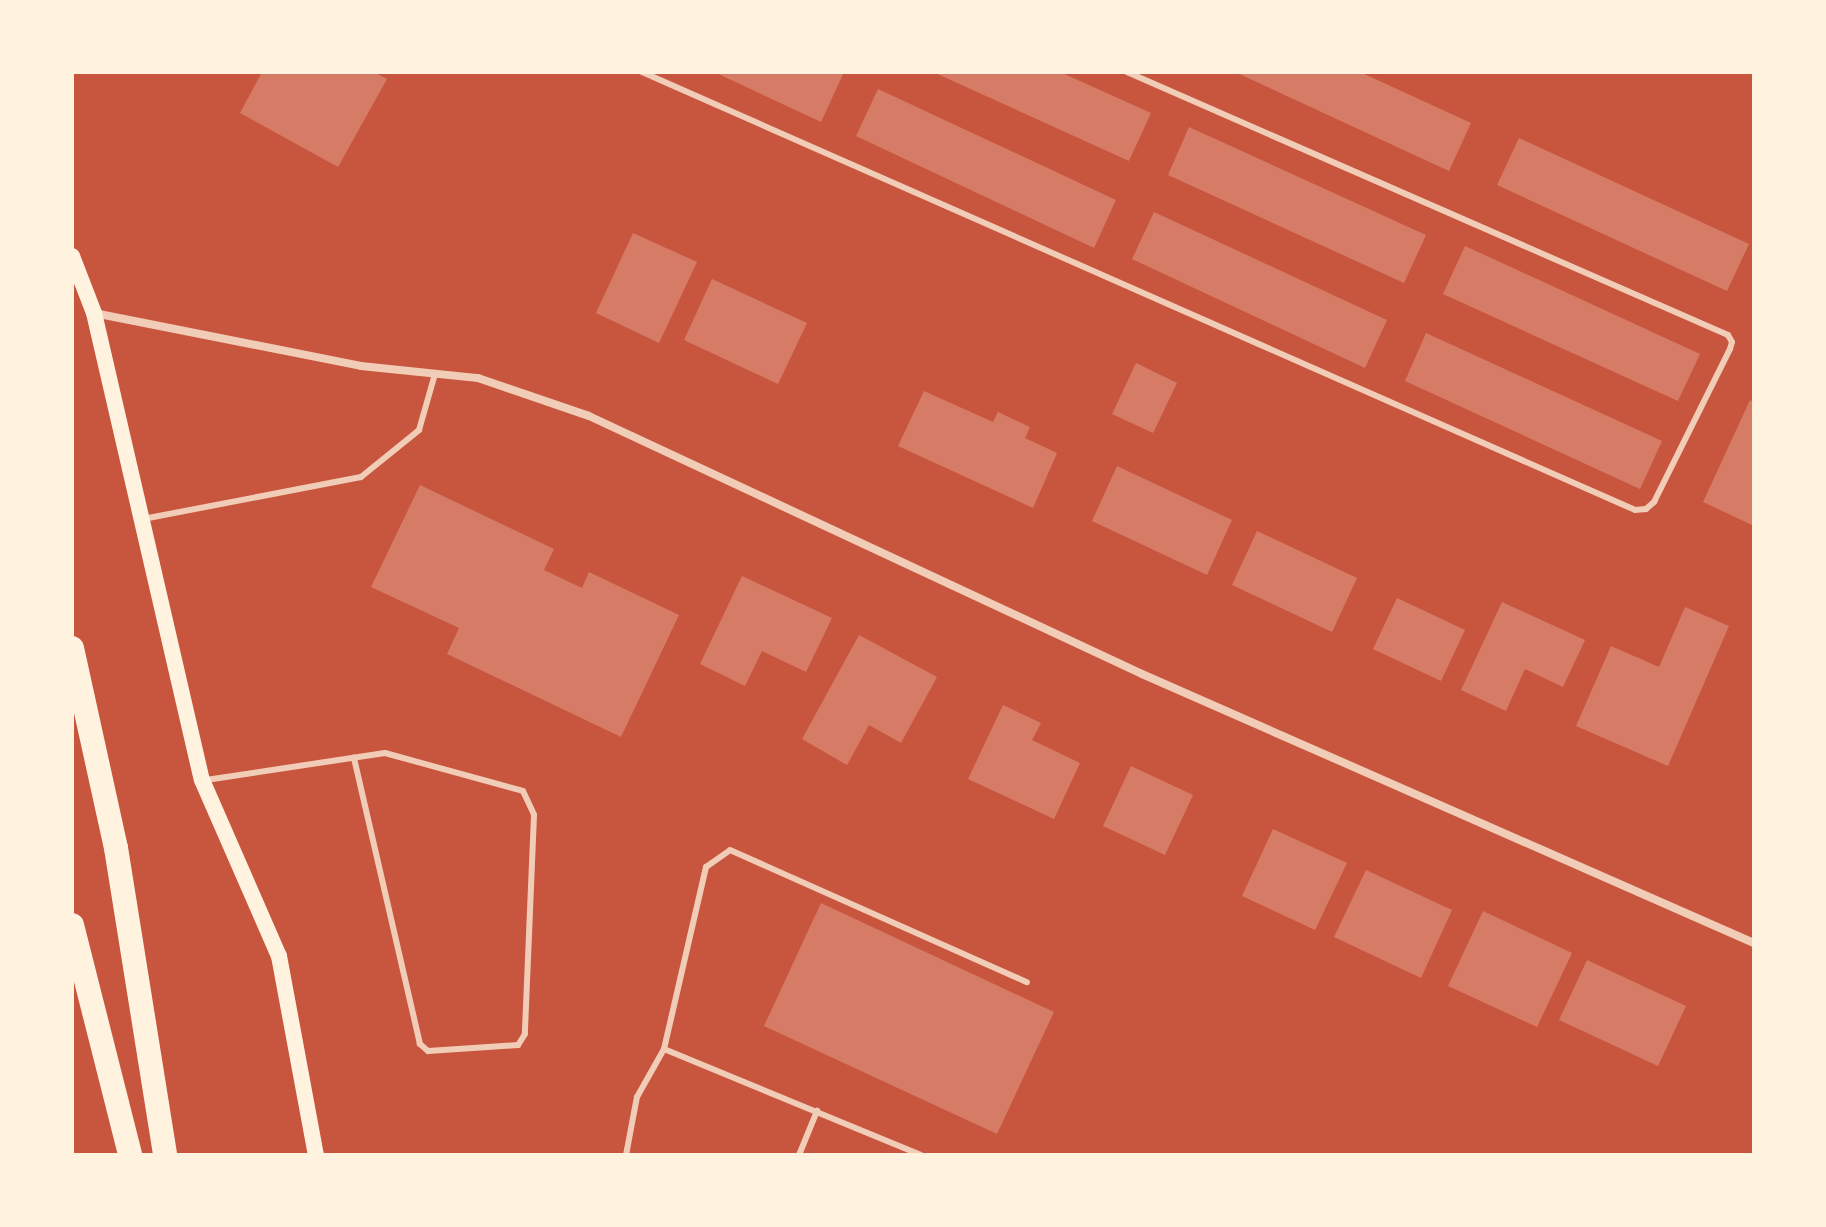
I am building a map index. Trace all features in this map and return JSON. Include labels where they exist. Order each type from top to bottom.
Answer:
[{"type":"highway","points":[[72,648],[116,848],[165,1155]]},
{"type":"highway","points":[[72,925],[130,1155]]},
{"type":"main road","points":[[72,256],[94,313],[202,780],[279,956],[316,1155]]},
{"type":"street","points":[[94,313],[361,366],[478,378],[589,416],[1142,674],[1754,943]]},
{"type":"lane","points":[[642,72],[1635,510],[1646,509],[1654,502],[1730,349],[1732,342],[1728,335],[1127,72]]},
{"type":"lane","points":[[143,519],[361,477],[419,430],[435,374]]},
{"type":"lane","points":[[202,780],[385,753],[523,791],[534,815],[525,1034],[518,1045],[428,1051],[420,1044],[354,758]]},
{"type":"lane","points":[[626,1155],[637,1097],[664,1049],[706,867],[730,850],[1027,982]]},
{"type":"lane","points":[[664,1049],[921,1155]]},
{"type":"lane","points":[[799,1155],[817,1111]]},
{"type":"building","points":[[262,72],[374,72],[387,79],[338,167],[240,113]]},
{"type":"building","points":[[714,72],[844,72],[821,122]]},
{"type":"building","points":[[933,72],[1060,72],[1151,113],[1129,161]]},
{"type":"building","points":[[1235,72],[1360,72],[1471,123],[1449,171]]},
{"type":"building","points":[[878,89],[1116,200],[1094,248],[856,136]]},
{"type":"building","points":[[1189,127],[1426,235],[1404,283],[1168,175]]},
{"type":"building","points":[[1519,138],[1749,244],[1727,291],[1497,185]]},
{"type":"building","points":[[1154,212],[1387,320],[1365,368],[1132,259]]},
{"type":"building","points":[[633,233],[697,262],[659,343],[596,313]]},
{"type":"building","points":[[1465,246],[1700,354],[1678,401],[1443,294]]},
{"type":"building","points":[[712,279],[807,323],[778,384],[684,340]]},
{"type":"building","points":[[1426,333],[1662,441],[1640,489],[1405,381]]},
{"type":"building","points":[[1136,363],[1177,383],[1153,433],[1112,414]]},
{"type":"building","points":[[924,391],[993,422],[998,412],[1030,427],[1025,438],[1057,453],[1033,508],[898,446]]},
{"type":"building","points":[[1750,400],[1754,402],[1754,526],[1703,502]]},
{"type":"building","points":[[1117,466],[1232,520],[1207,575],[1092,521]]},
{"type":"building","points":[[420,485],[554,549],[544,570],[582,588],[589,572],[679,615],[621,737],[447,654],[459,628],[371,587]]},
{"type":"building","points":[[1257,531],[1357,578],[1332,632],[1232,585]]},
{"type":"building","points":[[742,576],[832,618],[806,672],[762,651],[745,686],[700,664]]},
{"type":"building","points":[[1397,598],[1465,630],[1441,681],[1373,649]]},
{"type":"building","points":[[1502,602],[1585,640],[1563,687],[1525,669],[1506,711],[1461,690]]},
{"type":"building","points":[[1685,607],[1729,626],[1668,766],[1576,726],[1611,646],[1659,667]]},
{"type":"building","points":[[859,635],[937,677],[901,743],[869,725],[847,765],[802,739]]},
{"type":"building","points":[[1003,705],[1041,723],[1032,740],[1080,763],[1054,819],[968,779]]},
{"type":"building","points":[[1131,766],[1193,795],[1165,855],[1103,826]]},
{"type":"building","points":[[1273,829],[1347,863],[1315,930],[1242,896]]},
{"type":"building","points":[[1366,870],[1452,910],[1421,978],[1334,937]]},
{"type":"building","points":[[821,903],[1054,1012],[997,1134],[764,1026]]},
{"type":"building","points":[[1483,911],[1572,953],[1537,1027],[1448,986]]},
{"type":"building","points":[[1587,960],[1686,1006],[1658,1066],[1559,1020]]}]
